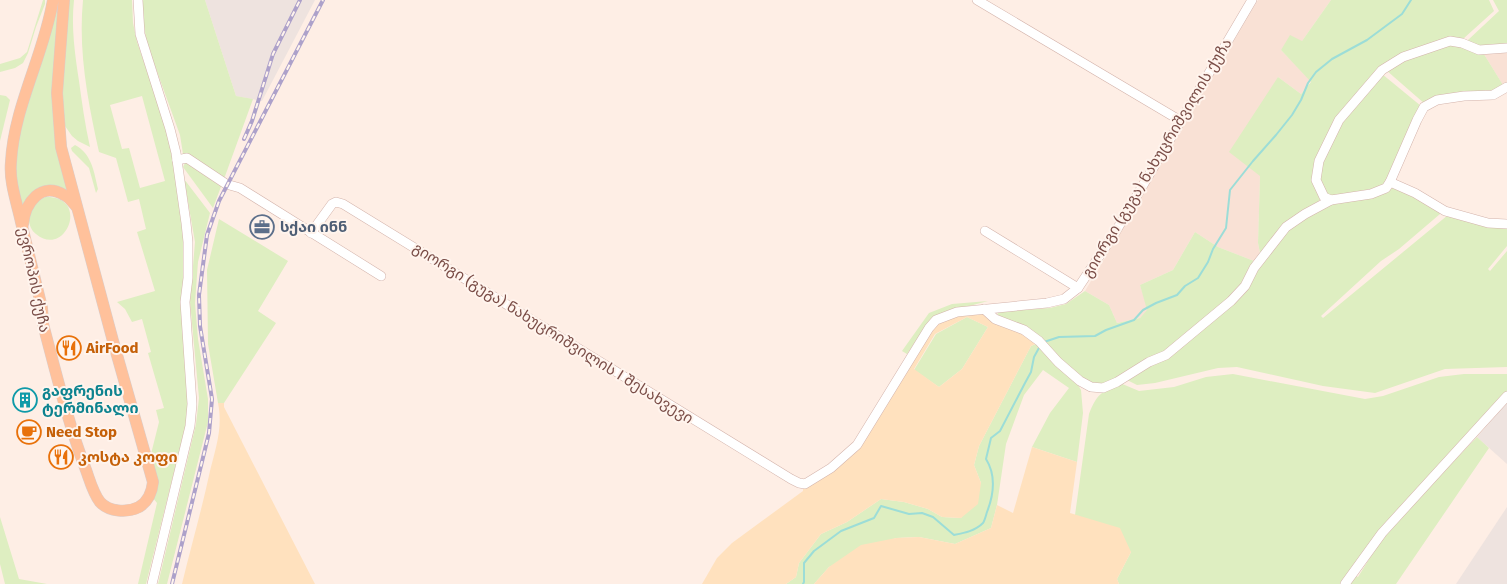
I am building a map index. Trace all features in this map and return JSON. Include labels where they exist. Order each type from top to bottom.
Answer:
[{"type":"main road","name":"ევროპის ქუჩა","points":[[53,0],[44,36],[22,103],[13,140],[10,164],[14,191],[42,308],[43,324],[81,457],[99,500],[111,510],[124,511],[142,505],[152,492],[153,482],[61,147],[57,93],[64,0]]},
{"type":"main road","points":[[23,230],[24,214],[28,205],[39,194],[47,191],[63,194],[76,206]]},
{"type":"street","points":[[138,0],[140,34],[170,129],[177,160],[188,242],[188,278],[185,302],[192,404],[190,426],[152,584]]},
{"type":"street","points":[[977,0],[1181,121]]},
{"type":"street","name":"გიორგი (გუგა) ნახუცრიშვილის ქუჩა","points":[[805,484],[831,468],[857,445],[929,328],[936,320],[957,312],[1048,303],[1064,299],[1078,288],[1116,230],[1252,0]]},
{"type":"street","points":[[1330,200],[1324,197],[1316,180],[1319,161],[1339,120],[1382,70],[1403,57],[1450,41],[1462,43],[1479,50],[1507,48]]},
{"type":"street","points":[[984,309],[995,319],[1024,330],[1039,341],[1058,362],[1080,381],[1091,387],[1103,388],[1117,382],[1149,362],[1166,355],[1232,301],[1245,286],[1254,268],[1286,227],[1330,200],[1372,194],[1386,188],[1424,107],[1437,100],[1464,96],[1494,95],[1507,87]]},
{"type":"street","points":[[177,160],[187,158],[226,184],[240,188],[381,276]]},
{"type":"street","points":[[1390,182],[1415,193],[1445,211],[1493,224],[1507,224]]},
{"type":"street","name":"გიორგი (გუგა) ნახუცრიშვილის I შესახვევი","points":[[311,233],[332,204],[336,202],[344,204],[791,479],[805,484]]},
{"type":"street","points":[[985,231],[1078,288]]},
{"type":"street","points":[[1345,584],[1382,532],[1507,396]]},
{"type":"shaded area","points":[[205,0],[315,0],[262,101],[236,96]]},
{"type":"shaded area","points":[[1258,0],[1331,0],[1302,41],[1281,50],[1311,81],[1301,94],[1278,77],[1260,176],[1258,243],[1260,254],[1254,261],[1218,247],[1195,232],[1173,270],[1140,285],[1148,310],[1140,318],[1117,323],[1109,305],[1085,291]]},
{"type":"shaded area","points":[[1507,49],[1507,83],[1503,85],[1482,51]]},
{"type":"shaded area","points":[[1507,403],[1507,464],[1477,437]]},
{"type":"shaded area","points":[[1507,507],[1507,584],[1456,584]]},
{"type":"green space","points":[[43,0],[45,0],[45,4],[23,63],[15,68],[0,72],[0,64],[20,58],[27,52]]},
{"type":"green space","points":[[57,0],[61,0],[57,44],[68,192],[29,196],[21,207],[15,172],[18,143]]},
{"type":"green space","points":[[69,0],[74,0],[73,31],[75,51],[90,147],[72,136],[65,126],[61,90]]},
{"type":"green space","points":[[83,0],[132,0],[133,23],[137,42],[168,132],[184,230],[188,396],[186,424],[146,584],[138,584],[157,503],[153,498],[150,458],[159,422],[156,410],[164,408],[148,353],[151,352],[142,319],[132,322],[125,309],[117,302],[155,291],[137,232],[146,229],[139,199],[128,202],[116,158],[99,152],[85,77]],"holes":[[[142,96],[165,181],[140,188],[129,148],[122,149],[110,105]]]},
{"type":"green space","points":[[142,0],[205,0],[236,96],[253,99],[224,179],[190,156],[183,154],[180,135],[147,44]]},
{"type":"green space","points":[[1331,0],[1489,0],[1494,11],[1463,39],[1402,56],[1337,118],[1314,165],[1321,198],[1284,225],[1252,266],[1232,298],[1165,353],[1104,386],[1092,385],[1071,371],[1041,338],[1024,325],[999,317],[997,312],[1050,308],[1066,304],[1085,291],[1109,305],[1117,323],[1140,318],[1147,310],[1140,285],[1173,270],[1195,232],[1218,247],[1254,261],[1260,253],[1258,243],[1260,176],[1229,152],[1278,77],[1301,94],[1311,82],[1281,50],[1290,35],[1302,41]]},
{"type":"green space","points":[[1493,0],[1507,0],[1507,45],[1482,48],[1468,44],[1468,40],[1499,11]]},
{"type":"green space","points":[[1449,46],[1465,46],[1482,51],[1503,85],[1490,92],[1425,104],[1386,70],[1420,51]]},
{"type":"green space","points":[[1382,74],[1421,106],[1385,186],[1331,196],[1325,192],[1318,179],[1321,161],[1343,119]]},
{"type":"green space","points":[[0,95],[6,96],[10,100],[0,141]]},
{"type":"green space","points":[[75,145],[89,158],[98,189],[96,193],[89,168],[72,151],[71,148]]},
{"type":"green space","points":[[188,162],[222,184],[213,208],[183,167]]},
{"type":"green space","points":[[184,179],[210,213],[198,262],[195,303],[198,339],[208,399],[208,422],[167,584],[158,584],[196,424],[199,398],[190,302],[195,242]]},
{"type":"green space","points":[[1392,188],[1402,190],[1437,209],[1440,214],[1399,249],[1381,261],[1321,316],[1323,318],[1448,215],[1507,226],[1507,246],[1488,269],[1490,271],[1507,251],[1507,367],[1445,369],[1375,393],[1323,386],[1237,367],[1218,368],[1155,383],[1137,385],[1125,379],[1235,303],[1258,267],[1289,227],[1325,206],[1372,197],[1388,192]]},
{"type":"green space","points":[[45,197],[59,199],[67,205],[70,214],[69,224],[64,233],[57,238],[47,240],[36,234],[29,223],[29,214],[32,206]]},
{"type":"green space","points":[[219,219],[288,261],[258,311],[276,323],[224,403],[218,403],[208,344],[207,270]]},
{"type":"green space","points":[[988,301],[947,312],[928,323],[907,354],[902,351],[929,313],[952,304]]},
{"type":"green space","points":[[967,317],[988,327],[962,369],[939,387],[914,370],[936,334]]},
{"type":"green space","points":[[1038,343],[1053,363],[1075,380],[1081,390],[1083,413],[1077,462],[1032,447],[1050,413],[1069,388],[1043,370],[1024,395],[1006,444],[997,505],[991,528],[955,544],[919,537],[896,538],[829,567],[814,584],[786,584],[796,577],[799,563],[821,534],[847,522],[881,499],[904,502],[928,509],[942,517],[961,518],[981,483],[974,465],[979,446],[1031,346]]},
{"type":"green space","points":[[1233,374],[1365,399],[1383,396],[1439,377],[1464,374],[1507,374],[1507,392],[1349,572],[1358,577],[1386,532],[1477,437],[1489,448],[1396,584],[1119,584],[1117,579],[1131,552],[1075,515],[1089,414],[1097,398],[1104,391],[1120,383],[1139,391],[1174,387],[1206,377]]},
{"type":"green space","points":[[0,517],[19,579],[47,584],[5,584],[0,564]]},
{"type":"sand","points":[[981,313],[996,324],[1021,331],[1038,343],[1031,346],[979,446],[974,465],[981,483],[978,504],[961,518],[942,517],[928,509],[904,502],[881,499],[847,522],[821,534],[799,563],[796,577],[786,584],[702,584],[717,558],[732,543],[803,491],[803,486],[860,446],[935,325],[945,317]],"holes":[[[967,317],[988,327],[962,369],[939,387],[914,369],[935,334]]]},
{"type":"sand","points":[[218,403],[224,403],[224,407],[315,584],[182,584],[216,445],[220,420]]},
{"type":"sand","points":[[1032,447],[1077,462],[1070,513],[1120,528],[1131,552],[1117,579],[1119,584],[814,584],[829,567],[861,545],[896,538],[919,537],[955,544],[991,528],[997,505],[1013,513]]},
{"type":"waterway","points":[[1044,342],[1059,337],[1095,336],[1134,320],[1143,310],[1177,295],[1185,286],[1198,278],[1226,228],[1230,190],[1292,115],[1308,83],[1316,72],[1332,59],[1367,40],[1402,14],[1411,0]]},
{"type":"waterway","points":[[803,584],[804,563],[814,551],[841,531],[874,518],[881,506],[909,514],[922,513],[933,517],[954,535],[973,530],[983,523],[993,485],[993,478],[986,459],[991,438],[1000,431],[1031,372],[1034,357],[1040,346]]},
{"type":"railway","points":[[244,139],[252,121],[273,54],[300,0]]},
{"type":"railway","points":[[172,584],[209,433],[212,399],[200,326],[199,295],[207,235],[219,201],[323,0]]},
{"type":"place","name":"სქაი ინნ","points":[[262,227]]},
{"type":"place","name":"AirFood","points":[[69,348]]},
{"type":"place","name":"გაფრენის ტერმინალი","points":[[25,400]]},
{"type":"place","name":"Need Stop","points":[[29,432]]},
{"type":"place","name":"კოსტა კოფი","points":[[61,457]]}]
